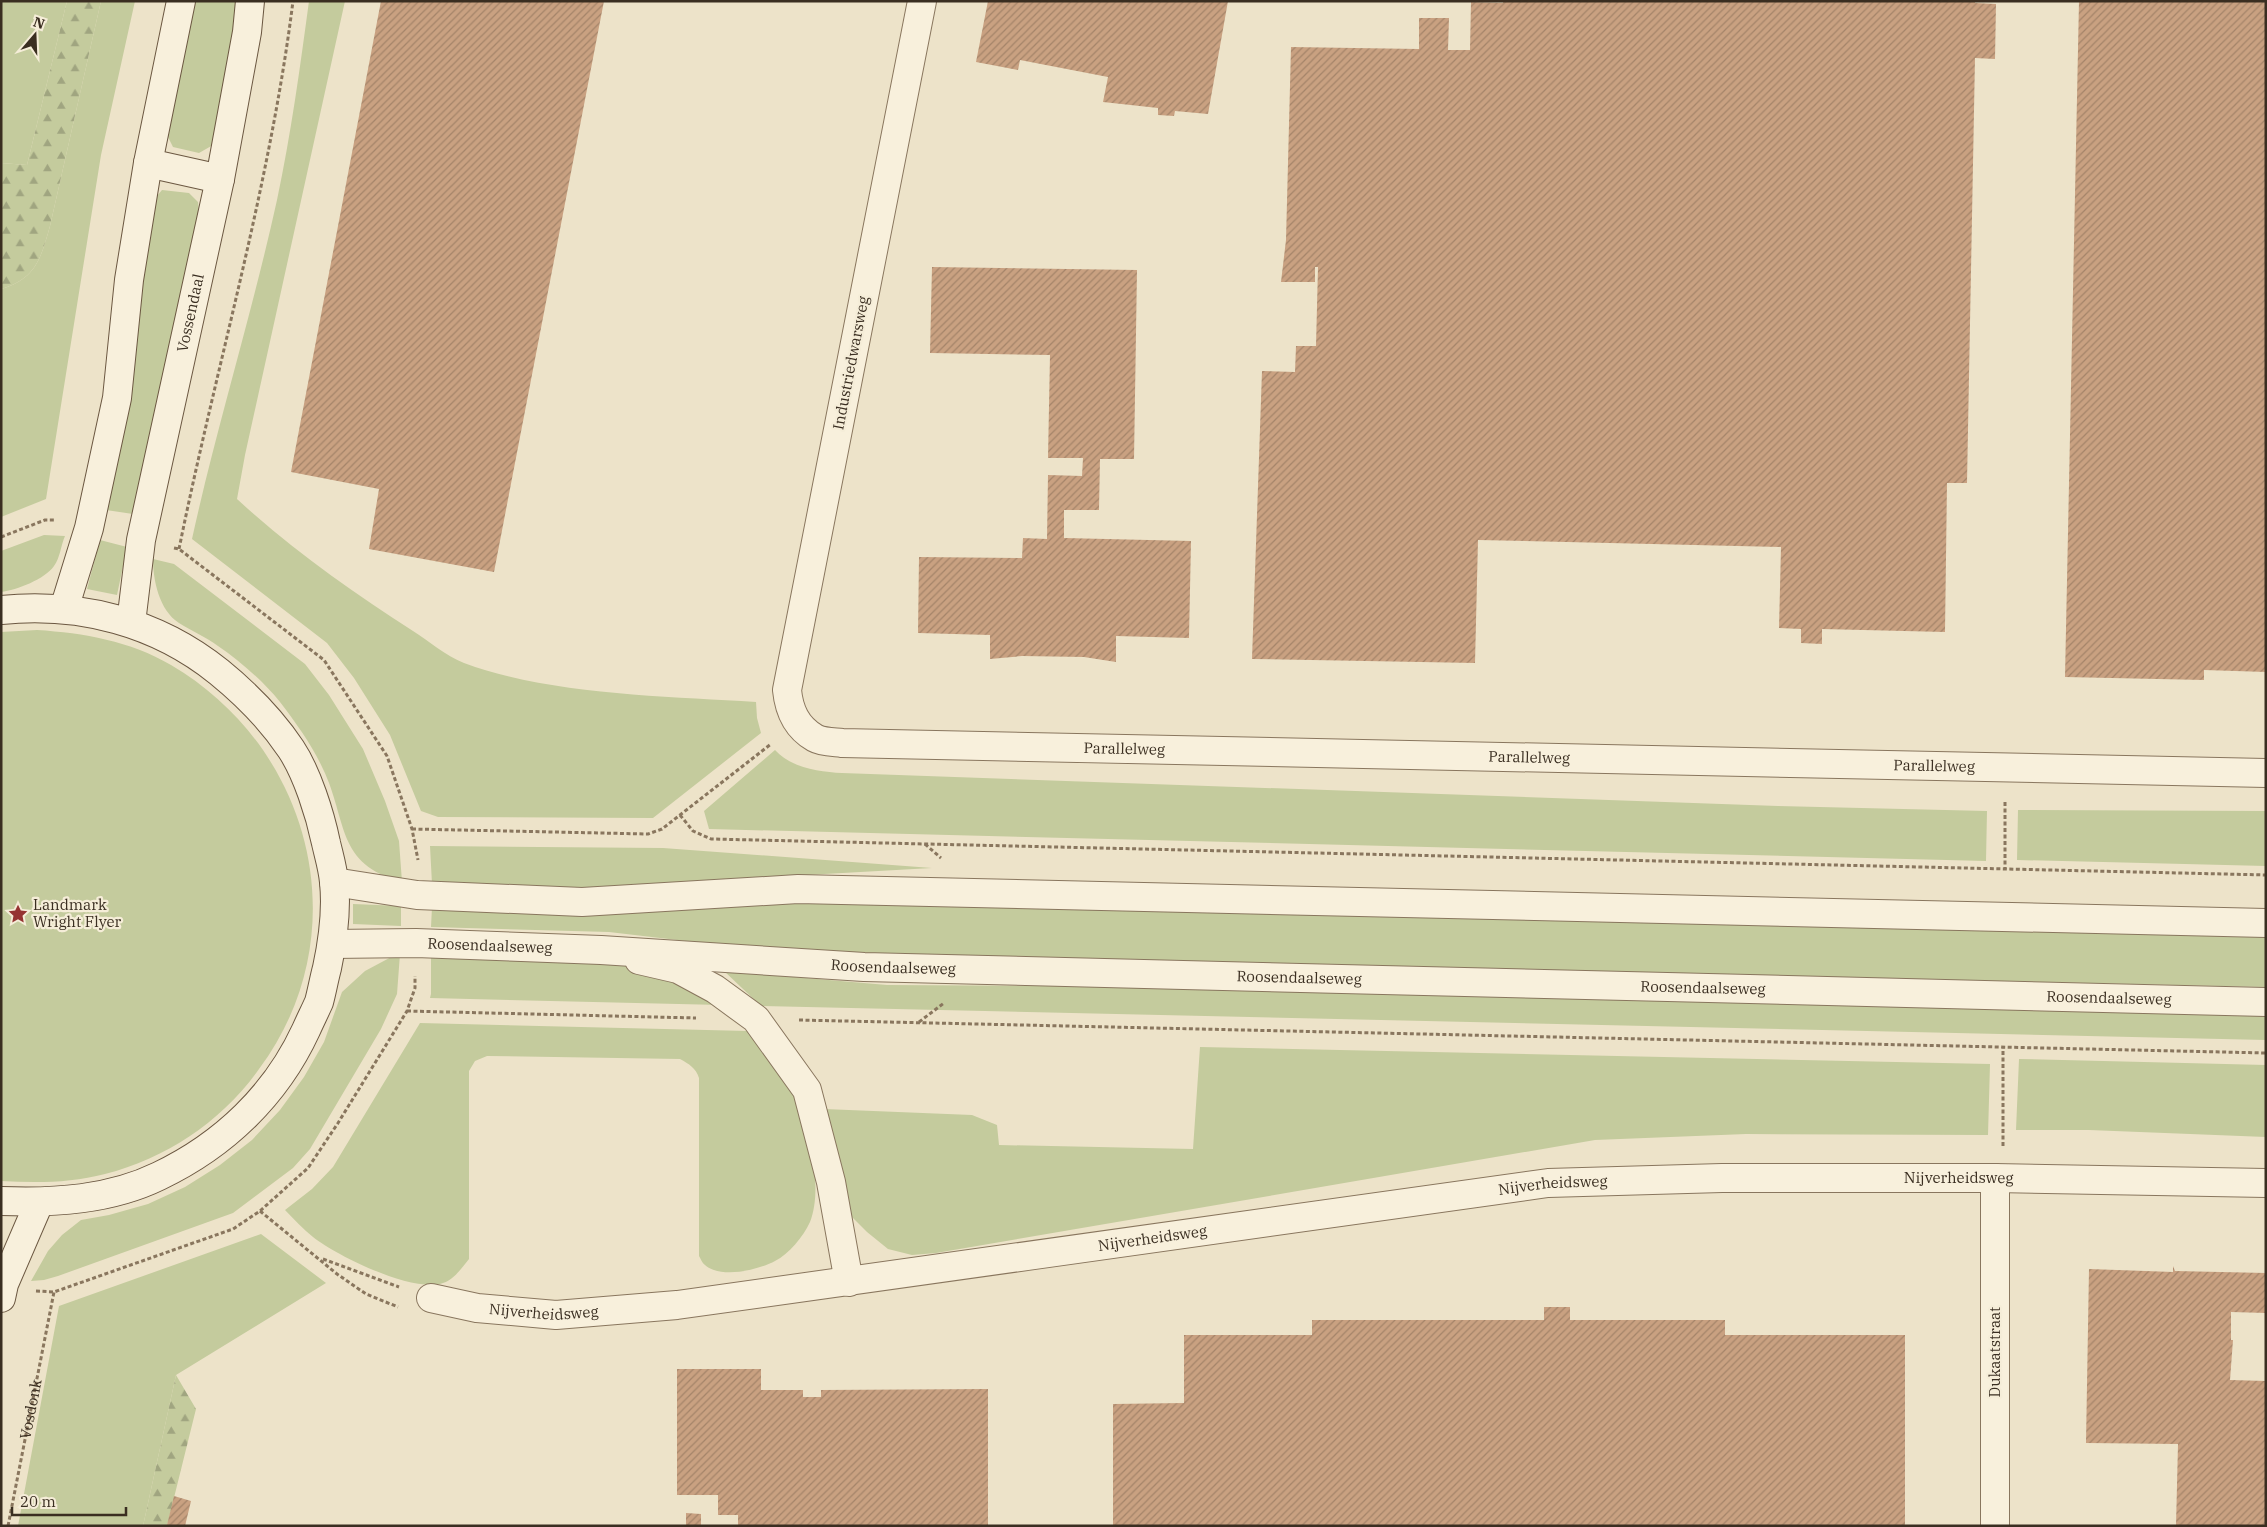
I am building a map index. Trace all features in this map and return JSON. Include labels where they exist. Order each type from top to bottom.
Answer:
[{"type":"street","points":[[64,609],[89,528],[117,398],[129,280],[148,163],[181,1]]},
{"type":"street","name":"Vossendaal","points":[[131,623],[141,540],[220,179],[250,1]]},
{"type":"street","name":"Industriedwarsweg","points":[[798,724],[789,706],[787,690],[922,1]]},
{"type":"street","points":[[148,163],[220,179]]},
{"type":"street","points":[[1,610],[64,609],[98,614],[131,623],[194,652],[248,696],[292,750],[320,814],[334,882],[335,913],[332,944],[318,1003],[293,1058],[256,1107],[210,1147],[158,1177],[100,1196],[39,1203],[1,1201]]},
{"type":"street","name":"Parallelweg","points":[[798,724],[816,738],[842,743],[2266,773]]},
{"type":"street","points":[[334,882],[417,895],[582,902],[798,889],[2266,923]]},
{"type":"street","name":"Roosendaalseweg","points":[[332,944],[416,943],[602,950],[864,967],[2266,1002]]},
{"type":"street","points":[[602,950],[678,969],[715,989],[756,1019],[807,1090],[831,1182],[848,1282]]},
{"type":"street","name":"Nijverheidsweg","points":[[431,1298],[477,1308],[556,1315],[677,1305],[1548,1183],[1722,1178],[1995,1178],[2266,1184]]},
{"type":"street","name":"Dukaatstraat","points":[[1995,1178],[1996,1526]]},
{"type":"street","points":[[2,1291],[39,1203]]},
{"type":"path","points":[[179,549],[199,451],[260,192],[293,1]]},
{"type":"path","points":[[1,537],[45,520],[89,528]]},
{"type":"path","points":[[141,540],[179,549],[324,660],[387,756],[412,829],[418,854],[417,895]]},
{"type":"path","points":[[412,829],[648,834],[662,829],[798,724]]},
{"type":"path","points":[[2005,767],[2005,869]]},
{"type":"path","points":[[680,815],[693,831],[711,839],[2266,875]]},
{"type":"path","points":[[2,1291],[54,1292],[233,1229],[260,1211],[308,1168],[407,1011],[415,988],[416,943]]},
{"type":"path","points":[[407,1011],[2266,1053]]},
{"type":"path","points":[[1995,1178],[2003,1146],[2003,1047]]},
{"type":"path","points":[[260,1211],[320,1258],[431,1298]]},
{"type":"path","name":"Vosdonk","points":[[8,1526],[54,1292]]},
{"type":"green space","points":[[1,1],[67,1],[27,165],[1,163]]},
{"type":"green space","points":[[67,1],[101,1],[50,226],[40,257],[30,273],[13,285],[1,289],[1,163],[27,165]]},
{"type":"green space","points":[[101,1],[135,1],[101,155],[46,499],[1,517],[1,289],[13,285],[30,273],[40,257],[50,226]]},
{"type":"green space","points":[[193,1],[238,1],[213,145],[199,153],[173,147],[165,131]]},
{"type":"green space","points":[[309,1],[345,1],[245,455],[237,499],[322,569],[444,652],[464,663],[498,674],[570,688],[756,702],[757,718],[761,733],[653,818],[438,817],[421,811],[390,735],[354,678],[327,643],[192,539],[277,200],[291,126]]},
{"type":"green space","points":[[162,190],[189,193],[198,202],[199,211],[133,514],[106,510],[152,202]]},
{"type":"green space","points":[[44,535],[65,536],[54,566],[50,571],[30,583],[1,592],[1,551]]},
{"type":"green space","points":[[100,540],[127,547],[117,595],[87,589]]},
{"type":"green space","points":[[153,559],[174,564],[305,664],[329,695],[363,749],[385,801],[399,841],[402,882],[380,874],[365,864],[354,852],[341,823],[331,788],[319,760],[298,726],[280,702],[259,679],[235,658],[179,623],[166,610],[158,594]]},
{"type":"green space","points":[[37,630],[89,636],[139,650],[171,665],[220,701],[259,745],[288,794],[306,848],[313,904],[308,961],[290,1017],[259,1069],[244,1088],[210,1121],[191,1135],[150,1158],[105,1174],[53,1182],[1,1181],[1,632]]},
{"type":"green space","points":[[775,750],[797,765],[824,772],[842,773],[1778,806],[1987,811],[1986,861],[709,829],[704,811]]},
{"type":"green space","points":[[2018,810],[2266,811],[2266,866],[2017,860]]},
{"type":"green space","points":[[430,846],[663,848],[932,868],[538,890],[432,884]]},
{"type":"green space","points":[[826,900],[2266,932],[2266,987],[874,956],[737,947],[609,932],[431,927],[432,907]]},
{"type":"green space","points":[[353,904],[401,906],[401,926],[353,924]]},
{"type":"green space","points":[[431,952],[617,961],[675,978],[721,1005],[430,998]]},
{"type":"green space","points":[[400,954],[397,994],[381,1029],[310,1149],[293,1168],[233,1213],[58,1276],[31,1281],[48,1251],[62,1235],[81,1220],[109,1215],[148,1204],[185,1187],[220,1165],[252,1140],[280,1110],[304,1077],[324,1042],[342,992],[365,971]]},
{"type":"green space","points":[[724,971],[887,985],[1068,986],[2266,1013],[2266,1040],[761,1006]]},
{"type":"green space","points":[[420,1023],[748,1031],[778,1063],[790,1083],[805,1122],[814,1165],[815,1186],[814,1205],[807,1228],[800,1239],[785,1254],[768,1264],[740,1272],[720,1272],[703,1263],[699,1256],[699,1078],[694,1069],[680,1059],[487,1056],[475,1061],[469,1071],[469,1259],[449,1280],[440,1284],[427,1285],[393,1277],[339,1253],[313,1237],[285,1210],[312,1189],[333,1167]]},
{"type":"green space","points":[[1200,1047],[1990,1064],[1988,1135],[1746,1134],[1595,1140],[936,1253],[912,1255],[888,1249],[851,1216],[824,1109],[972,1115],[997,1125],[999,1145],[1193,1149]]},
{"type":"green space","points":[[2019,1059],[2266,1065],[2266,1137],[2089,1130],[2016,1130]]},
{"type":"green space","points":[[261,1234],[326,1283],[176,1375],[143,1526],[18,1526],[59,1306]]},
{"type":"green space","points":[[176,1375],[196,1409],[167,1526],[143,1526]]},
{"type":"building","points":[[381,1],[604,1],[494,572],[369,549],[379,489],[291,472]]},
{"type":"building","points":[[988,1],[1228,1],[1208,114],[1175,111],[1174,116],[1158,115],[1158,108],[1103,102],[1108,77],[1020,60],[1018,70],[976,62]]},
{"type":"building","points":[[1503,1],[1975,1],[1975,3],[1996,4],[1995,59],[1975,58],[1967,483],[1947,483],[1945,632],[1822,629],[1822,644],[1801,643],[1801,629],[1779,628],[1781,547],[1478,540],[1475,663],[1252,659],[1262,371],[1295,372],[1296,346],[1316,346],[1318,267],[1315,267],[1315,282],[1281,282],[1286,240],[1291,47],[1419,49],[1419,18],[1449,18],[1448,50],[1470,50],[1471,2],[1503,3]]},
{"type":"building","points":[[2079,1],[2266,1],[2266,672],[2204,670],[2204,680],[2065,677]]},
{"type":"building","points":[[932,267],[1137,270],[1134,459],[1100,459],[1099,510],[1064,510],[1064,538],[1191,541],[1189,638],[1116,636],[1116,662],[1084,657],[1022,656],[990,659],[990,635],[918,633],[919,557],[1022,558],[1023,538],[1047,539],[1048,475],[1082,476],[1083,458],[1048,458],[1050,355],[930,353]]},
{"type":"building","points":[[2173,1266],[2175,1271],[2266,1273],[2266,1313],[2231,1312],[2231,1340],[2233,1340],[2230,1380],[2266,1381],[2266,1526],[2176,1526],[2178,1444],[2086,1443],[2089,1269],[2173,1272]]},
{"type":"building","points":[[1544,1307],[1570,1307],[1570,1320],[1725,1320],[1725,1335],[1905,1335],[1905,1526],[1113,1526],[1113,1404],[1184,1403],[1184,1335],[1312,1335],[1312,1320],[1544,1320]]},
{"type":"building","points":[[677,1369],[761,1369],[761,1390],[803,1390],[803,1397],[821,1397],[821,1390],[988,1389],[988,1526],[738,1526],[738,1515],[718,1515],[718,1495],[677,1495]]},
{"type":"building","points":[[174,1496],[191,1501],[185,1526],[167,1525]]},
{"type":"building","points":[[686,1513],[701,1514],[701,1526],[686,1526]]},
{"type":"place","name":"Landmark Wright Flyer","points":[[18,914]]}]
